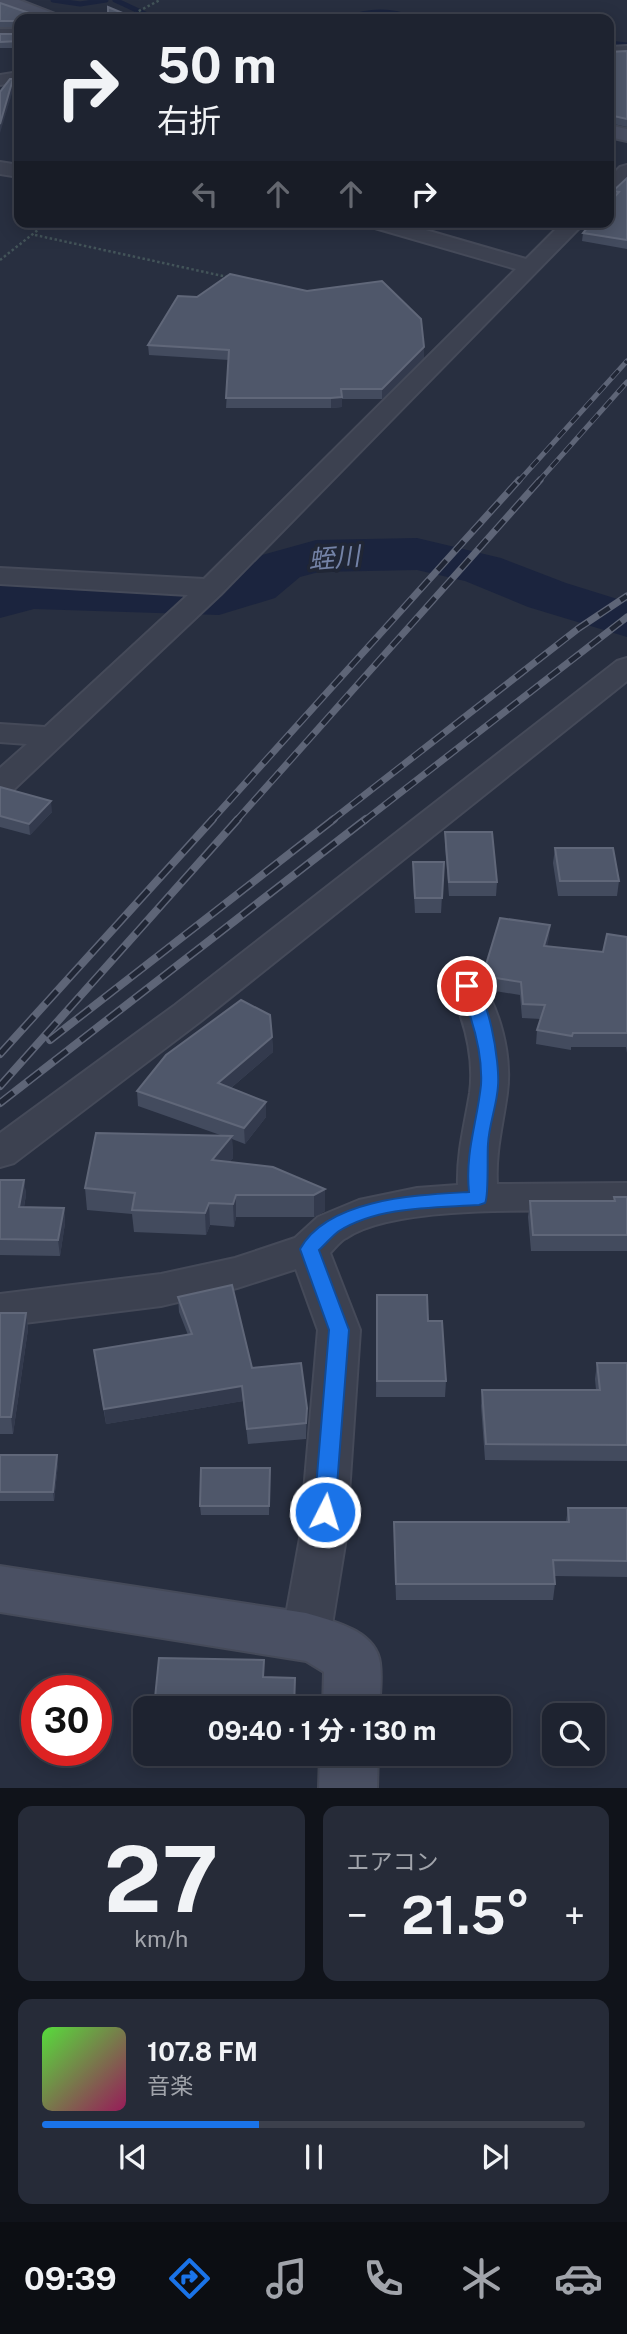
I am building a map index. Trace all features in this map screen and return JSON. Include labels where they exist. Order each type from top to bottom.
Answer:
[{"type":"street","points":[[2,0],[38,14]]},
{"type":"street","points":[[614,184],[627,171]]},
{"type":"street","points":[[396,228],[530,267]]},
{"type":"street","points":[[0,785],[201,597],[569,228]]},
{"type":"street","points":[[0,576],[201,597]]},
{"type":"street","points":[[0,1153],[188,1013],[627,667]]},
{"type":"street","points":[[0,733],[53,736]]},
{"type":"street","points":[[467,986],[479,1012],[485,1037],[490,1084],[479,1139],[479,1198]]},
{"type":"street","points":[[0,1310],[161,1290],[237,1273],[309,1249],[332,1227],[373,1210],[417,1202],[479,1198],[627,1197]]},
{"type":"street","points":[[306,1637],[323,1538],[339,1330],[309,1249]]},
{"type":"street","points":[[0,1589],[306,1637],[332,1646],[352,1661],[351,1696]]},
{"type":"street","points":[[348,1788],[349,1766]]},
{"type":"path","points":[[136,14],[160,0]]},
{"type":"path","points":[[0,260],[42,228]]},
{"type":"path","points":[[34,235],[239,280]]},
{"type":"building","points":[[0,3],[29,13],[14,14],[14,21],[0,21]]},
{"type":"building","points":[[108,7],[125,14],[108,14]]},
{"type":"building","points":[[0,34],[14,34],[14,41],[0,42]]},
{"type":"building","points":[[627,51],[627,119],[614,116],[614,52]]},
{"type":"building","points":[[10,79],[13,79],[0,124],[0,92]]},
{"type":"building","points":[[627,178],[627,240],[583,233],[587,228],[614,228],[614,198],[619,192],[614,190]]},
{"type":"building","points":[[230,274],[307,291],[382,281],[421,319],[424,347],[382,389],[341,389],[342,397],[331,398],[226,398],[229,350],[148,345],[178,296],[197,297]]},
{"type":"building","points":[[0,787],[51,801],[29,824],[0,816]]},
{"type":"building","points":[[445,832],[492,832],[497,882],[449,882]]},
{"type":"building","points":[[555,848],[613,848],[619,881],[560,881]]},
{"type":"building","points":[[413,862],[444,862],[442,898],[415,898]]},
{"type":"building","points":[[500,918],[550,925],[544,946],[603,952],[607,934],[627,937],[627,1033],[573,1033],[572,1036],[537,1030],[545,1005],[523,1004],[521,982],[490,977],[485,968]]},
{"type":"building","points":[[241,1000],[270,1015],[272,1037],[218,1083],[266,1102],[244,1128],[137,1091],[166,1055]]},
{"type":"building","points":[[96,1133],[232,1136],[212,1160],[273,1167],[325,1189],[314,1195],[236,1195],[233,1204],[209,1203],[205,1213],[132,1210],[135,1193],[85,1188]]},
{"type":"building","points":[[0,1180],[24,1180],[19,1207],[64,1208],[58,1240],[0,1239]]},
{"type":"building","points":[[614,1197],[627,1197],[627,1235],[533,1235],[530,1201],[615,1201]]},
{"type":"building","points":[[232,1285],[252,1368],[301,1363],[307,1408],[306,1423],[247,1429],[242,1386],[104,1409],[94,1350],[192,1334],[178,1297]]},
{"type":"building","points":[[377,1295],[427,1295],[428,1321],[442,1321],[446,1381],[377,1381]]},
{"type":"building","points":[[0,1313],[26,1313],[11,1417],[0,1417]]},
{"type":"building","points":[[597,1363],[627,1363],[627,1445],[486,1444],[482,1390],[600,1390]]},
{"type":"building","points":[[0,1455],[57,1455],[53,1492],[0,1492]]},
{"type":"building","points":[[201,1468],[270,1468],[269,1506],[200,1506]]},
{"type":"building","points":[[568,1508],[627,1508],[627,1561],[553,1560],[555,1584],[396,1584],[394,1522],[569,1522]]},
{"type":"building","points":[[159,1658],[264,1660],[263,1677],[295,1678],[294,1696],[155,1696]]},
{"type":"waterway","points":[[53,0],[80,4],[106,0]]},
{"type":"waterway","points":[[115,0],[145,14]]},
{"type":"waterway","points":[[362,14],[397,14]]},
{"type":"waterway","points":[[614,44],[627,45]]},
{"type":"waterway","name":"蛭川","points":[[0,601],[34,593],[219,599],[256,586],[281,566],[316,556],[417,554],[482,569],[547,595],[627,620]]},
{"type":"railway","points":[[518,482],[627,361]]},
{"type":"railway","points":[[538,482],[627,382]]},
{"type":"railway","points":[[211,821],[519,480]]},
{"type":"railway","points":[[236,821],[540,480]]},
{"type":"railway","points":[[331,821],[579,628],[627,596]]},
{"type":"railway","points":[[364,821],[627,617]]},
{"type":"railway","points":[[0,1054],[213,819]]},
{"type":"railway","points":[[0,1086],[238,819]]},
{"type":"railway","points":[[50,1040],[334,819]]},
{"type":"railway","points":[[0,1103],[366,819]]},
{"type":"route","points":[[325,1512],[339,1330],[309,1249],[332,1227],[351,1216],[417,1202],[479,1198],[479,1139],[490,1084],[485,1037],[479,1012],[467,986]]}]
